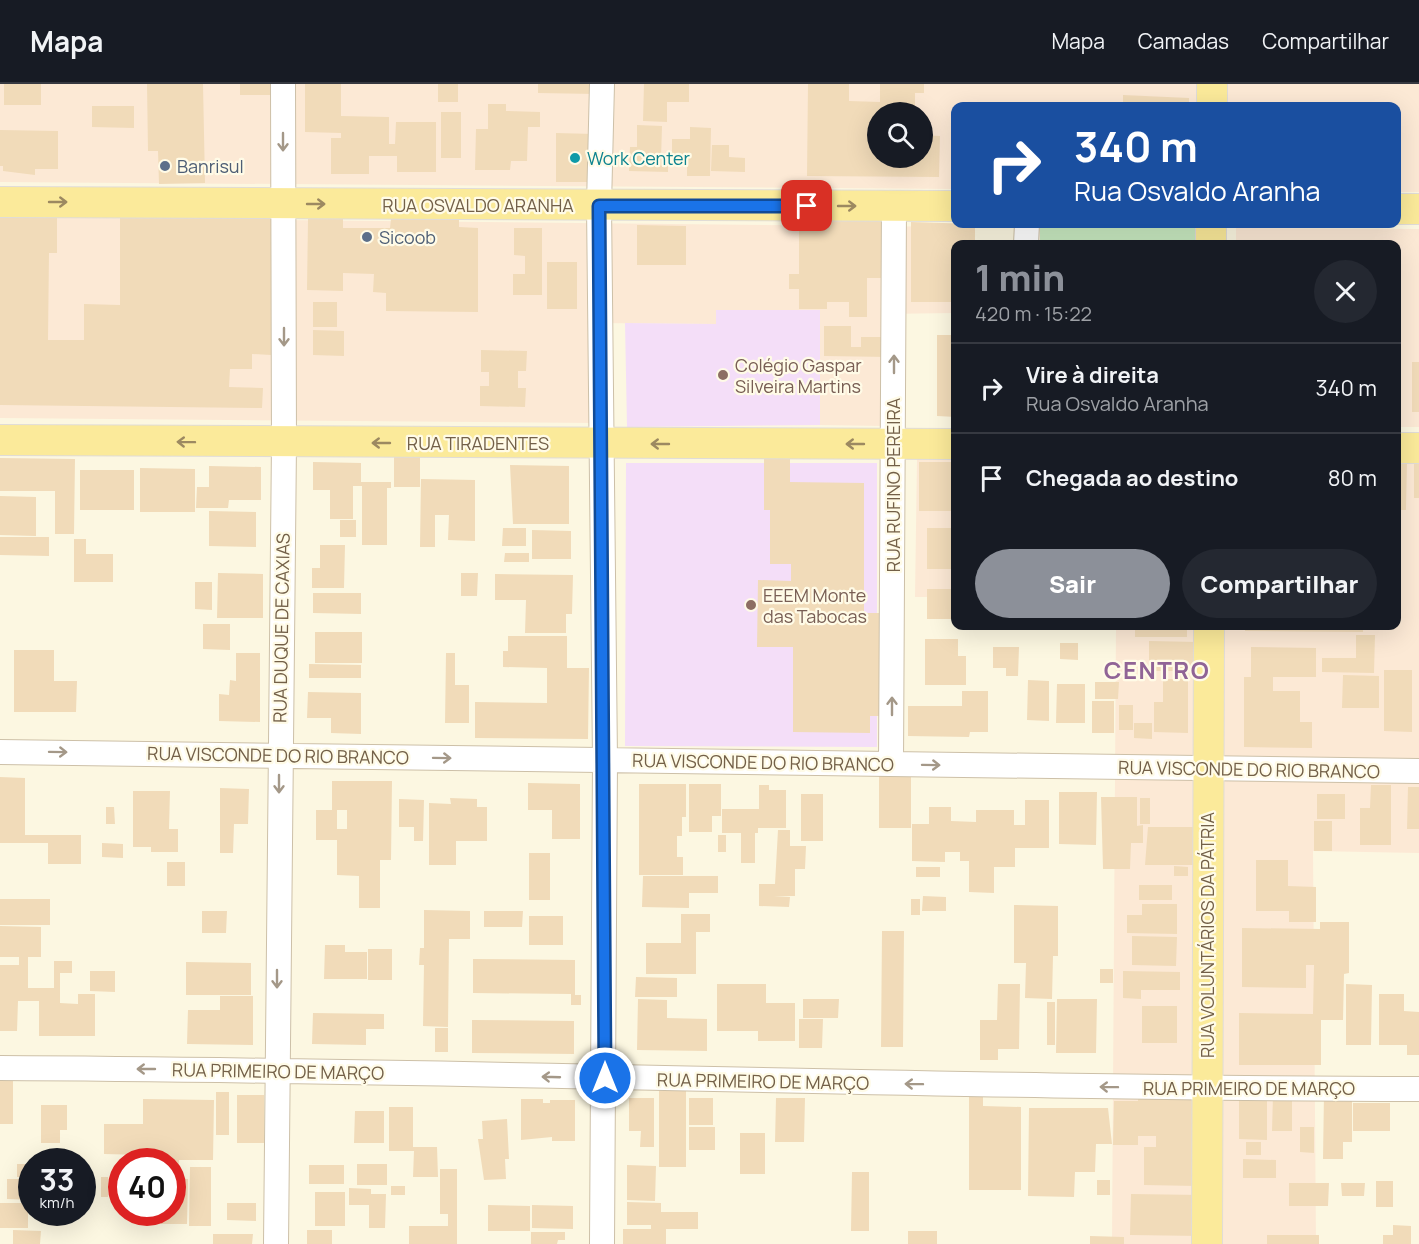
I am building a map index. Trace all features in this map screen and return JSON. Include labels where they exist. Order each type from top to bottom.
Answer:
[{"type":"main road","points":[[1212,84],[1212,102]]},
{"type":"main road","name":"RUA OSVALDO ARANHA","points":[[0,202],[951,206]]},
{"type":"main road","points":[[1401,209],[1419,209]]},
{"type":"main road","name":"RUA TIRADENTES","points":[[0,440],[284,443],[951,444]]},
{"type":"main road","points":[[1401,448],[1419,448]]},
{"type":"main road","name":"RUA VOLUNTÁRIOS DA PÁTRIA","points":[[1207,1244],[1209,630]]},
{"type":"street","name":"RUA DUQUE DE CAXIAS","points":[[276,1244],[279,755],[284,443],[283,84]]},
{"type":"street","points":[[602,84],[599,206],[603,444],[605,1078],[602,1244]]},
{"type":"street","name":"RUA RUFINO PEREIRA","points":[[891,764],[894,207]]},
{"type":"street","name":"RUA VISCONDE DO RIO BRANCO","points":[[0,752],[1419,771]]},
{"type":"street","name":"RUA PRIMEIRO DE MARÇO","points":[[0,1068],[277,1069],[605,1078],[1206,1089],[1419,1089]]},
{"type":"shaded area","points":[[0,84],[1419,84],[1419,192],[1401,192],[1401,102],[951,102],[951,189],[0,182]]},
{"type":"shaded area","points":[[0,217],[965,228],[965,240],[951,240],[951,313],[882,314],[883,426],[820,425],[819,310],[716,310],[716,324],[591,323],[593,423],[0,418]]},
{"type":"shaded area","points":[[1236,228],[1419,229],[1419,427],[1401,427],[1401,240],[1236,240]]},
{"type":"shaded area","name":"Colégio Gaspar Silveira Martins","points":[[716,310],[820,310],[820,425],[627,427],[625,323],[716,324]]},
{"type":"shaded area","points":[[917,459],[951,459],[951,597],[915,597]]},
{"type":"shaded area","name":"EEEM Monte das Tabocas","points":[[626,463],[877,463],[877,747],[625,746]]},
{"type":"shaded area","points":[[1401,463],[1419,463],[1419,853],[1313,851],[1316,1244],[1112,1244],[1116,630],[1401,630]]},
{"type":"green space","points":[[1040,228],[1202,228],[1202,240],[1040,240]]},
{"type":"building","points":[[4,84],[41,84],[41,105],[4,105]]},
{"type":"building","points":[[147,84],[203,84],[205,183],[159,184],[158,151],[148,151]]},
{"type":"building","points":[[240,84],[273,84],[273,95],[240,95]]},
{"type":"building","points":[[305,84],[341,84],[341,116],[389,117],[389,144],[395,144],[396,122],[436,122],[436,172],[397,172],[397,156],[369,156],[369,174],[331,174],[331,138],[341,138],[341,133],[305,132]]},
{"type":"building","points":[[438,84],[458,84],[458,102],[438,102]]},
{"type":"building","points":[[538,84],[596,84],[596,94],[538,93]]},
{"type":"building","points":[[644,84],[689,84],[689,102],[667,102],[667,122],[643,121]]},
{"type":"building","points":[[808,84],[849,84],[849,101],[880,102],[867,102],[867,168],[933,168],[933,136],[940,136],[939,177],[807,176]]},
{"type":"building","points":[[880,84],[924,84],[924,93],[915,93],[915,102],[880,102]]},
{"type":"building","points":[[1123,95],[1189,98],[1189,102],[1123,102]]},
{"type":"building","points":[[488,104],[506,104],[506,111],[540,112],[540,127],[528,127],[527,161],[511,161],[510,170],[475,170],[476,129],[488,129]]},
{"type":"building","points":[[92,106],[134,106],[134,128],[92,127]]},
{"type":"building","points":[[441,112],[461,112],[461,158],[441,158]]},
{"type":"building","points":[[637,125],[662,126],[661,159],[668,159],[668,172],[629,171],[630,147],[637,147]]},
{"type":"building","points":[[690,127],[711,128],[710,176],[687,176],[687,159],[672,158],[672,139],[690,139]]},
{"type":"building","points":[[0,130],[58,131],[58,169],[35,169],[35,175],[3,171],[3,166],[0,166]]},
{"type":"building","name":"Work Center","points":[[556,133],[594,134],[594,182],[556,182]]},
{"type":"building","points":[[712,145],[729,145],[729,157],[745,158],[745,172],[711,171]]},
{"type":"building","points":[[0,212],[57,213],[57,253],[49,253],[48,340],[84,340],[84,304],[120,305],[120,216],[272,218],[271,355],[252,354],[252,369],[230,369],[229,387],[263,388],[262,408],[0,405]]},
{"type":"building","points":[[308,219],[343,219],[343,228],[390,228],[391,219],[459,219],[459,227],[478,228],[478,312],[386,311],[386,293],[373,292],[374,274],[343,273],[343,291],[307,290]]},
{"type":"building","points":[[799,219],[883,220],[883,278],[867,278],[867,317],[849,317],[849,302],[827,302],[827,309],[799,309],[799,289],[789,289],[789,274],[799,274]]},
{"type":"building","points":[[911,222],[951,223],[951,228],[975,228],[975,240],[951,240],[951,302],[911,302]]},
{"type":"building","points":[[637,225],[686,226],[686,265],[637,265]]},
{"type":"building","points":[[514,228],[542,228],[542,295],[513,295],[513,274],[525,274],[525,256],[514,255]]},
{"type":"building","points":[[547,262],[577,262],[577,309],[547,309]]},
{"type":"building","points":[[313,302],[337,302],[337,327],[313,327]]},
{"type":"building","points":[[824,326],[851,326],[851,347],[861,347],[861,337],[888,337],[888,357],[824,356]]},
{"type":"building","points":[[313,330],[344,331],[344,356],[313,355]]},
{"type":"building","points":[[937,335],[951,335],[951,417],[937,416]]},
{"type":"building","points":[[481,350],[527,351],[526,371],[518,371],[518,388],[526,388],[525,407],[480,406],[480,386],[489,386],[489,372],[481,372]]},
{"type":"building","points":[[1412,362],[1419,362],[1419,412],[1412,412]]},
{"type":"building","points":[[764,450],[790,450],[790,482],[864,483],[864,613],[882,613],[881,716],[870,716],[870,733],[793,732],[793,647],[757,647],[758,580],[791,581],[791,564],[770,564],[770,510],[764,510]]},
{"type":"building","points":[[394,453],[420,454],[420,487],[394,487]]},
{"type":"building","points":[[0,458],[75,459],[74,534],[55,534],[55,491],[0,491]]},
{"type":"building","points":[[1414,460],[1419,460],[1419,498],[1414,498]]},
{"type":"building","points":[[313,462],[361,463],[361,482],[391,482],[391,488],[387,488],[387,545],[362,545],[362,486],[353,486],[353,519],[330,519],[330,490],[313,490]]},
{"type":"building","points":[[919,462],[951,462],[951,511],[919,511]]},
{"type":"building","points":[[1401,462],[1407,462],[1406,510],[1401,510]]},
{"type":"building","points":[[510,465],[569,466],[569,524],[513,524]]},
{"type":"building","points":[[209,466],[261,467],[261,500],[229,500],[228,508],[196,508],[197,487],[209,487]]},
{"type":"building","points":[[140,468],[195,469],[195,512],[140,512]]},
{"type":"building","points":[[80,470],[134,470],[134,510],[80,510]]},
{"type":"building","points":[[421,479],[475,480],[475,541],[448,540],[449,515],[435,515],[435,547],[420,547]]},
{"type":"building","points":[[0,496],[36,497],[36,536],[0,535]]},
{"type":"building","points":[[209,511],[256,512],[256,547],[209,546]]},
{"type":"building","points":[[340,520],[356,520],[356,537],[340,537]]},
{"type":"building","points":[[503,528],[526,528],[526,546],[502,546]]},
{"type":"building","points":[[927,528],[951,528],[951,569],[927,569]]},
{"type":"building","points":[[532,530],[571,531],[571,559],[532,559]]},
{"type":"building","points":[[0,537],[49,537],[49,556],[0,555]]},
{"type":"building","points":[[74,539],[86,539],[86,554],[113,554],[113,582],[74,582]]},
{"type":"building","points":[[320,545],[345,545],[344,588],[312,588],[312,568],[320,568]]},
{"type":"building","points":[[505,553],[529,553],[529,562],[504,562]]},
{"type":"building","points":[[218,573],[263,574],[263,618],[217,618]]},
{"type":"building","points":[[461,573],[478,573],[477,596],[461,596]]},
{"type":"building","points":[[495,574],[573,575],[572,614],[566,614],[566,633],[525,633],[526,600],[495,600]]},
{"type":"building","points":[[195,582],[212,582],[212,610],[195,609]]},
{"type":"building","points":[[927,589],[951,589],[951,619],[927,619]]},
{"type":"building","points":[[313,593],[361,593],[361,614],[313,613]]},
{"type":"building","points":[[203,624],[230,624],[230,650],[203,649]]},
{"type":"building","points":[[1135,630],[1187,630],[1187,637],[1135,637]]},
{"type":"building","points":[[1363,630],[1363,632],[1245,631]]},
{"type":"building","points":[[315,632],[362,632],[362,663],[315,663]]},
{"type":"building","points":[[1356,635],[1375,635],[1374,673],[1322,672],[1322,658],[1356,658]]},
{"type":"building","points":[[508,636],[567,636],[567,668],[589,668],[588,739],[475,738],[475,702],[547,703],[547,668],[503,667],[503,651],[508,651]]},
{"type":"building","points":[[925,639],[958,639],[958,656],[966,656],[966,685],[925,685]]},
{"type":"building","points":[[1149,641],[1198,642],[1198,671],[1149,671]]},
{"type":"building","points":[[1060,643],[1078,643],[1078,660],[1060,659]]},
{"type":"building","points":[[993,647],[1019,647],[1018,676],[1006,676],[1006,668],[993,668]]},
{"type":"building","points":[[1251,647],[1316,648],[1316,677],[1273,677],[1273,691],[1300,691],[1300,722],[1312,722],[1312,748],[1244,747],[1244,677],[1251,677]]},
{"type":"building","points":[[14,650],[54,650],[54,681],[77,681],[76,712],[14,712]]},
{"type":"building","points":[[236,653],[260,653],[260,722],[219,721],[219,694],[229,695],[230,680],[236,681]]},
{"type":"building","points":[[446,653],[455,653],[455,685],[469,685],[469,723],[445,723]]},
{"type":"building","points":[[309,664],[361,665],[361,678],[309,678]]},
{"type":"building","points":[[1384,670],[1412,670],[1412,732],[1384,731]]},
{"type":"building","points":[[1343,675],[1379,676],[1379,708],[1342,708]]},
{"type":"building","points":[[1163,679],[1188,679],[1188,733],[1154,732],[1154,702],[1163,702]]},
{"type":"building","points":[[1028,680],[1049,681],[1049,721],[1027,720]]},
{"type":"building","points":[[1095,682],[1119,682],[1118,699],[1095,699]]},
{"type":"building","points":[[1057,684],[1085,684],[1085,723],[1056,723]]},
{"type":"building","points":[[962,691],[988,691],[988,732],[970,732],[969,737],[908,736],[908,706],[962,706]]},
{"type":"building","points":[[308,692],[361,693],[361,734],[331,733],[331,718],[307,718]]},
{"type":"building","points":[[1092,701],[1114,701],[1114,733],[1092,733]]},
{"type":"building","points":[[1119,705],[1133,705],[1133,730],[1119,730]]},
{"type":"building","points":[[1134,723],[1152,723],[1152,739],[1134,738]]},
{"type":"building","points":[[879,774],[911,775],[911,828],[879,828]]},
{"type":"building","points":[[0,777],[25,778],[25,835],[81,835],[81,864],[48,864],[48,843],[0,843]]},
{"type":"building","points":[[332,781],[392,781],[391,860],[380,860],[380,908],[359,908],[359,876],[337,875],[337,840],[316,840],[316,810],[332,810]],"holes":[[[337,810],[347,810],[347,829],[337,829]]]},
{"type":"building","points":[[528,783],[580,784],[580,839],[552,839],[552,810],[528,810]]},
{"type":"building","points":[[639,784],[686,784],[686,817],[682,817],[682,836],[677,836],[677,857],[683,857],[683,875],[639,875]]},
{"type":"building","points":[[689,784],[721,784],[721,816],[712,816],[712,832],[689,832]]},
{"type":"building","points":[[759,785],[769,785],[769,790],[786,790],[786,828],[758,828],[758,833],[755,833],[755,863],[741,863],[741,833],[722,833],[722,809],[759,809]]},
{"type":"building","points":[[1371,785],[1391,785],[1391,845],[1360,845],[1360,808],[1370,808]]},
{"type":"building","points":[[1408,787],[1419,787],[1419,829],[1407,829]]},
{"type":"building","points":[[220,788],[249,789],[248,824],[234,824],[233,853],[220,853]]},
{"type":"building","points":[[133,791],[170,791],[169,829],[178,829],[178,852],[151,852],[151,847],[133,847]]},
{"type":"building","points":[[1059,792],[1097,792],[1096,845],[1059,844]]},
{"type":"building","points":[[801,794],[823,794],[823,841],[801,841]]},
{"type":"building","points":[[1317,794],[1345,794],[1345,819],[1317,819]]},
{"type":"building","points":[[1101,797],[1137,797],[1137,826],[1143,825],[1143,843],[1131,843],[1130,869],[1103,869]]},
{"type":"building","points":[[450,798],[477,799],[477,807],[487,807],[487,841],[456,841],[456,865],[429,865],[429,803],[451,804]]},
{"type":"building","points":[[1140,798],[1150,798],[1150,824],[1140,824]]},
{"type":"building","points":[[399,799],[424,800],[423,841],[414,841],[414,827],[399,827]]},
{"type":"building","points":[[1025,800],[1049,800],[1049,848],[1015,848],[1015,867],[994,867],[994,893],[969,892],[969,861],[960,861],[960,852],[945,852],[945,862],[912,861],[912,824],[929,824],[929,807],[951,807],[951,821],[976,822],[976,810],[1014,810],[1014,825],[1025,825]]},
{"type":"building","points":[[106,807],[114,807],[115,824],[106,824]]},
{"type":"building","points":[[1314,821],[1332,821],[1332,851],[1314,851]]},
{"type":"building","points":[[1148,827],[1201,827],[1201,865],[1145,865]]},
{"type":"building","points":[[778,830],[790,830],[790,846],[806,846],[805,869],[795,869],[795,896],[774,896],[790,897],[789,907],[759,906],[759,884],[775,884]]},
{"type":"building","points":[[718,835],[726,835],[726,852],[718,852]]},
{"type":"building","points":[[102,843],[123,844],[123,858],[102,857]]},
{"type":"building","points":[[529,853],[550,853],[550,900],[529,900]]},
{"type":"building","points":[[1256,860],[1288,860],[1288,886],[1316,887],[1316,922],[1289,922],[1289,911],[1256,911]]},
{"type":"building","points":[[167,862],[185,862],[185,886],[167,886]]},
{"type":"building","points":[[1174,866],[1188,867],[1188,876],[1174,876]]},
{"type":"building","points":[[916,867],[940,867],[940,877],[916,877]]},
{"type":"building","points":[[643,876],[718,876],[718,893],[689,893],[689,908],[642,907]]},
{"type":"building","points":[[1139,885],[1172,885],[1172,900],[1139,900]]},
{"type":"building","points":[[923,896],[946,897],[946,911],[922,911]]},
{"type":"building","points":[[0,899],[50,899],[50,925],[0,925]]},
{"type":"building","points":[[911,899],[920,899],[920,915],[911,915]]},
{"type":"building","points":[[1142,904],[1177,904],[1177,934],[1127,933],[1127,915],[1142,915]]},
{"type":"building","points":[[1014,905],[1058,906],[1058,956],[1053,956],[1052,999],[1025,998],[1026,963],[1014,963]]},
{"type":"building","points":[[424,910],[470,911],[470,939],[449,939],[448,1027],[423,1026],[424,965],[419,965],[420,948],[424,948]]},
{"type":"building","points":[[202,911],[227,911],[226,933],[202,933]]},
{"type":"building","points":[[484,911],[523,911],[522,927],[484,927]]},
{"type":"building","points":[[681,914],[710,914],[710,932],[696,932],[696,974],[646,974],[646,943],[681,943]]},
{"type":"building","points":[[529,916],[563,916],[563,945],[529,945]]},
{"type":"building","points":[[1320,922],[1349,922],[1349,973],[1344,974],[1343,1020],[1321,1020],[1321,1065],[1239,1065],[1239,1013],[1313,1014],[1314,965],[1306,965],[1306,988],[1242,987],[1242,928],[1320,929]]},
{"type":"building","points":[[0,926],[41,927],[41,957],[28,957],[28,988],[54,988],[54,961],[72,961],[72,973],[60,973],[60,1003],[78,1004],[78,994],[95,994],[95,1036],[39,1036],[39,1001],[18,1001],[17,1031],[0,1031],[0,965],[19,965],[19,957],[0,957]]},
{"type":"building","points":[[882,931],[904,931],[903,1047],[881,1047]]},
{"type":"building","points":[[1132,936],[1177,937],[1176,966],[1132,965]]},
{"type":"building","points":[[325,945],[345,945],[345,952],[367,952],[367,979],[324,979]]},
{"type":"building","points":[[368,949],[392,949],[392,980],[368,980]]},
{"type":"building","points":[[473,959],[575,960],[575,995],[581,995],[581,1005],[571,1005],[571,994],[473,993]]},
{"type":"building","points":[[186,962],[251,963],[251,995],[186,995]]},
{"type":"building","points":[[1100,969],[1113,969],[1113,983],[1100,983]]},
{"type":"building","points":[[90,971],[115,971],[115,992],[90,991]]},
{"type":"building","points":[[1123,971],[1180,972],[1180,990],[1141,990],[1141,999],[1123,998]]},
{"type":"building","points":[[636,977],[677,978],[677,997],[635,997]]},
{"type":"building","points":[[717,984],[766,984],[766,1003],[795,1003],[795,1041],[758,1041],[758,1031],[717,1031]]},
{"type":"building","points":[[998,984],[1020,984],[1019,1049],[998,1049],[998,1060],[980,1060],[980,1020],[997,1020]]},
{"type":"building","points":[[1346,984],[1372,985],[1371,1045],[1346,1045]]},
{"type":"building","points":[[1379,994],[1404,994],[1404,1011],[1419,1012],[1419,1055],[1407,1055],[1407,1045],[1379,1045]]},
{"type":"building","points":[[220,996],[253,996],[253,1045],[187,1044],[188,1010],[220,1010]]},
{"type":"building","points":[[638,999],[667,1000],[667,1018],[707,1019],[707,1051],[637,1050]]},
{"type":"building","points":[[803,999],[839,999],[838,1018],[803,1018]]},
{"type":"building","points":[[1057,999],[1097,999],[1096,1053],[1056,1053]]},
{"type":"building","points":[[1047,1002],[1055,1002],[1055,1045],[1047,1045]]},
{"type":"building","points":[[1142,1006],[1177,1006],[1177,1043],[1142,1043]]},
{"type":"building","points":[[313,1013],[384,1014],[384,1029],[366,1029],[366,1045],[312,1044]]},
{"type":"building","points":[[799,1019],[823,1019],[822,1048],[799,1048]]},
{"type":"building","points":[[472,1020],[574,1021],[574,1054],[472,1053]]},
{"type":"building","points":[[435,1028],[448,1028],[448,1052],[435,1052]]},
{"type":"building","points":[[0,1081],[13,1081],[13,1124],[0,1124]]},
{"type":"building","points":[[1138,1088],[1197,1089],[1197,1186],[1144,1185],[1144,1147],[1156,1147],[1156,1136],[1138,1136],[1138,1145],[1113,1145],[1114,1101],[1138,1101]]},
{"type":"building","points":[[659,1091],[686,1091],[686,1167],[659,1167]]},
{"type":"building","points":[[216,1092],[229,1092],[229,1135],[216,1135]]},
{"type":"building","points":[[1239,1092],[1267,1092],[1267,1140],[1239,1139]]},
{"type":"building","points":[[969,1093],[983,1094],[983,1106],[1021,1107],[1021,1190],[969,1190]]},
{"type":"building","points":[[1324,1093],[1352,1093],[1352,1142],[1343,1142],[1343,1159],[1323,1159]]},
{"type":"building","points":[[237,1095],[264,1095],[264,1143],[237,1143]]},
{"type":"building","points":[[1273,1095],[1292,1096],[1292,1131],[1272,1131]]},
{"type":"building","points":[[629,1098],[654,1098],[654,1147],[640,1147],[641,1131],[629,1131]]},
{"type":"building","points":[[689,1098],[713,1098],[713,1125],[689,1125]]},
{"type":"building","points":[[776,1098],[805,1098],[804,1142],[775,1142]]},
{"type":"building","points":[[143,1099],[214,1100],[213,1160],[186,1160],[186,1148],[108,1148],[108,1154],[104,1154],[104,1124],[143,1124]]},
{"type":"building","points":[[521,1099],[543,1099],[543,1103],[550,1103],[550,1100],[575,1100],[575,1141],[552,1141],[552,1137],[521,1140]]},
{"type":"building","points":[[1353,1103],[1390,1103],[1390,1131],[1353,1131]]},
{"type":"building","points":[[41,1105],[67,1105],[67,1130],[60,1130],[60,1143],[41,1143]]},
{"type":"building","points":[[389,1107],[413,1107],[413,1147],[437,1147],[438,1177],[413,1177],[414,1151],[389,1151]]},
{"type":"building","points":[[1029,1108],[1108,1108],[1112,1144],[1096,1144],[1095,1172],[1075,1172],[1074,1197],[1028,1196]]},
{"type":"building","points":[[355,1111],[384,1111],[384,1143],[354,1143]]},
{"type":"building","points":[[507,1119],[509,1159],[505,1159],[506,1179],[484,1180],[478,1139],[483,1139],[482,1121]]},
{"type":"building","points":[[689,1127],[715,1127],[715,1150],[689,1150]]},
{"type":"building","points":[[1300,1127],[1314,1127],[1314,1153],[1300,1152]]},
{"type":"building","points":[[740,1133],[765,1133],[765,1174],[740,1174]]},
{"type":"building","points":[[1246,1142],[1261,1142],[1261,1155],[1246,1155]]},
{"type":"building","points":[[1243,1159],[1276,1160],[1276,1178],[1243,1178]]},
{"type":"building","points":[[357,1164],[387,1164],[387,1185],[357,1185]]},
{"type":"building","points":[[309,1165],[344,1165],[344,1184],[309,1184]]},
{"type":"building","points":[[627,1165],[656,1166],[655,1201],[627,1200]]},
{"type":"building","points":[[190,1167],[211,1167],[211,1226],[189,1226]]},
{"type":"building","points":[[440,1169],[457,1169],[457,1244],[409,1244],[409,1226],[448,1226],[448,1214],[440,1214]]},
{"type":"building","points":[[852,1172],[869,1172],[869,1231],[851,1231]]},
{"type":"building","points":[[101,1177],[108,1177],[108,1197],[101,1197]]},
{"type":"building","points":[[7,1179],[18,1179],[18,1199],[7,1199]]},
{"type":"building","points":[[186,1179],[188,1179],[186,1224]]},
{"type":"building","points":[[1097,1180],[1110,1180],[1110,1195],[1097,1195]]},
{"type":"building","points":[[1376,1181],[1393,1181],[1393,1207],[1376,1207]]},
{"type":"building","points":[[1289,1183],[1329,1183],[1328,1206],[1289,1206]]},
{"type":"building","points":[[1341,1183],[1365,1183],[1364,1196],[1342,1196]]},
{"type":"building","points":[[391,1186],[405,1186],[405,1195],[391,1195]]},
{"type":"building","points":[[349,1188],[371,1189],[371,1194],[386,1194],[385,1228],[369,1228],[369,1205],[349,1205]]},
{"type":"building","points":[[315,1192],[345,1192],[345,1226],[315,1226]]},
{"type":"building","points":[[1131,1194],[1202,1195],[1201,1236],[1130,1235]]},
{"type":"building","points":[[627,1202],[661,1203],[661,1212],[698,1212],[698,1229],[666,1229],[666,1244],[623,1244],[623,1229],[651,1229],[651,1225],[627,1225]]},
{"type":"building","points":[[0,1203],[18,1203],[18,1226],[28,1226],[28,1228],[0,1228]]},
{"type":"building","points":[[227,1203],[256,1203],[256,1221],[227,1220]]},
{"type":"building","points":[[488,1205],[530,1206],[530,1231],[488,1231]]},
{"type":"building","points":[[532,1205],[573,1206],[573,1229],[532,1228]]},
{"type":"building","points":[[1393,1225],[1411,1226],[1411,1244],[1383,1244],[1383,1235],[1393,1235]]},
{"type":"building","points":[[13,1230],[41,1231],[40,1244],[13,1244]]},
{"type":"building","points":[[307,1230],[332,1230],[332,1244],[307,1244]]},
{"type":"building","points":[[908,1231],[937,1231],[937,1244],[908,1244]]},
{"type":"building","points":[[531,1232],[565,1232],[565,1240],[558,1240],[557,1244],[531,1244]]},
{"type":"building","points":[[213,1234],[253,1234],[252,1244],[213,1244]]},
{"type":"building","points":[[1267,1235],[1319,1235],[1319,1244],[1267,1244]]},
{"type":"building","points":[[1090,1236],[1124,1237],[1124,1244],[1090,1244]]},
{"type":"place","name":"Work Center","points":[[575,158]]},
{"type":"place","name":"Banrisul","points":[[165,166]]},
{"type":"place","name":"Sicoob","points":[[367,237]]},
{"type":"place","name":"Colégio Gaspar Silveira Martins","points":[[723,375]]},
{"type":"place","name":"EEEM Monte das Tabocas","points":[[751,605]]},
{"type":"district","name":"CENTRO","points":[[1157,669]]},
{"type":"route","points":[[605,1078],[603,466],[599,206],[807,206]]}]
